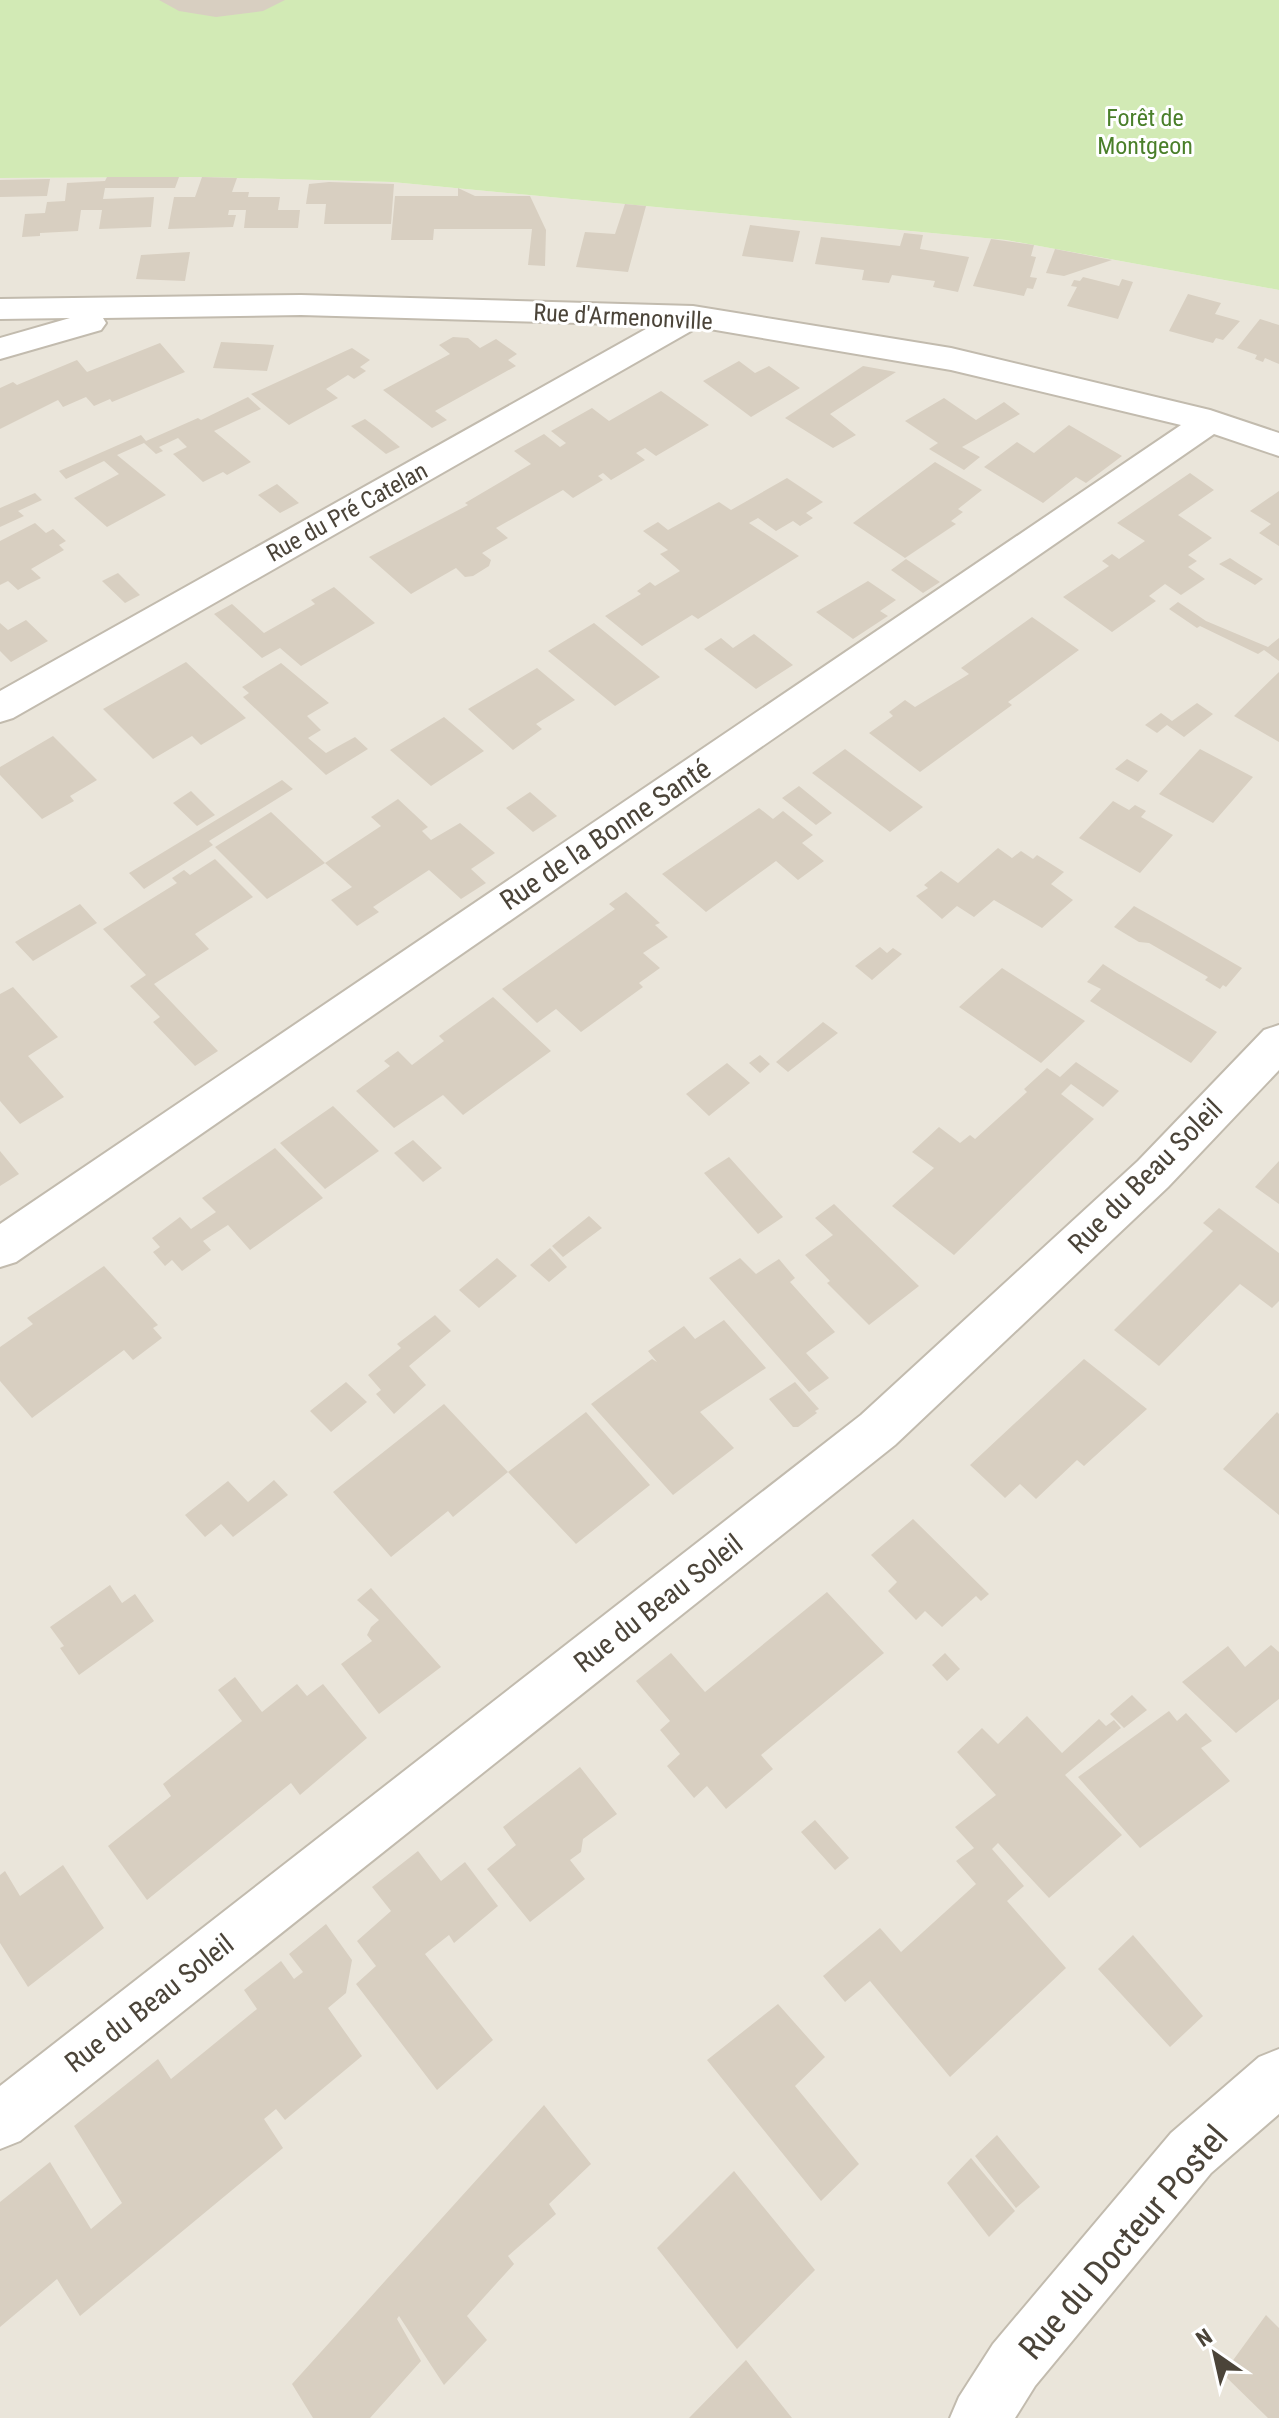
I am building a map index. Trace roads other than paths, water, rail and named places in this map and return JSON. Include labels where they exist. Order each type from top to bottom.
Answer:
[{"type":"street","name":"Rue d'Armenonville","points":[[0,309],[301,305],[693,316],[951,359],[1210,421],[1279,445]]},
{"type":"street","points":[[0,349],[142,307]]},
{"type":"street","name":"Rue du Pré Catelan","points":[[0,708],[693,316]]},
{"type":"street","name":"Rue de la Bonne Santé","points":[[0,1248],[1210,421]]},
{"type":"street","name":"Rue du Beau Soleil","points":[[0,2121],[878,1430],[1153,1174],[1279,1042]]},
{"type":"street","name":"Rue du Docteur Postel","points":[[980,2418],[1014,2365],[1191,2153],[1279,2077]]},
{"type":"park label","name":"Forêt de Montgeon","points":[[1145,132]]}]
